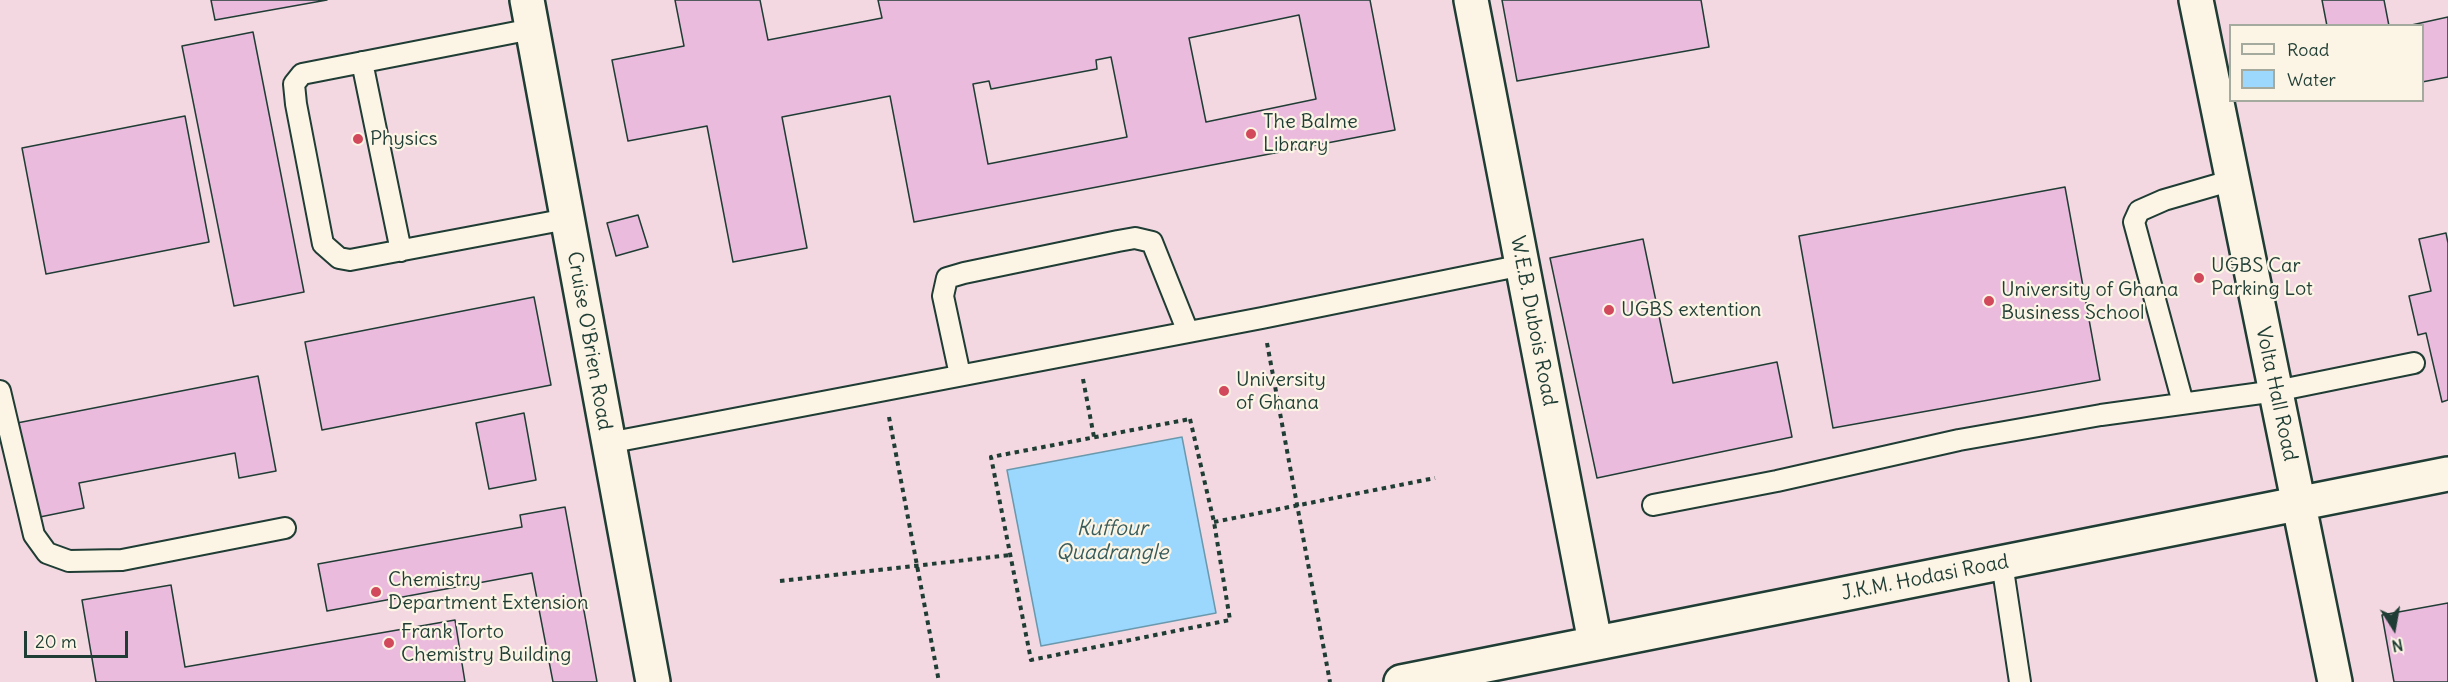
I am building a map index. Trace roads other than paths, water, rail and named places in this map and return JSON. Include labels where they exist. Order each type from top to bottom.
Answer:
[{"type":"street","name":"W.E.B. Dubois Road","points":[[1471,0],[1595,642]]},
{"type":"street","name":"Volta Hall Road","points":[[2196,0],[2334,682]]},
{"type":"street","name":"Cruise O'Brien Road","points":[[529,15],[654,682]]},
{"type":"street","name":"J.K.M. Hodasi Road","points":[[1401,682],[2448,474]]},
{"type":"lane","points":[[529,15],[362,62],[302,74],[294,84],[323,244],[339,258],[350,260],[567,219]]},
{"type":"lane","points":[[362,62],[401,251]]},
{"type":"lane","points":[[2183,403],[2134,222],[2139,211],[2164,200],[2233,180]]},
{"type":"lane","points":[[960,375],[943,296],[947,278],[1118,241],[1135,238],[1152,242],[1188,332]]},
{"type":"lane","points":[[608,443],[1262,318],[1522,265]]},
{"type":"lane","points":[[1653,505],[1777,481],[1959,440],[2183,403],[2276,391],[2414,363]]},
{"type":"lane","points":[[0,392],[34,535],[47,553],[69,561],[122,560],[285,528]]},
{"type":"lane","points":[[2002,562],[2020,682]]},
{"type":"water","name":"Kuffour Quadrangle","points":[[1182,437],[1216,613],[1041,646],[1007,470]]},
{"type":"place","name":"The Balme Library","points":[[1251,134]]},
{"type":"place","name":"Physics","points":[[358,139]]},
{"type":"place","name":"UGBS Car Parking Lot","points":[[2199,278]]},
{"type":"place","name":"University of Ghana Business School","points":[[1989,301]]},
{"type":"place","name":"UGBS extention","points":[[1609,310]]},
{"type":"place","name":"University of Ghana","points":[[1224,391]]},
{"type":"place","name":"Chemistry Department Extension","points":[[376,592]]},
{"type":"place","name":"Frank Torto Chemistry Building","points":[[389,643]]}]
